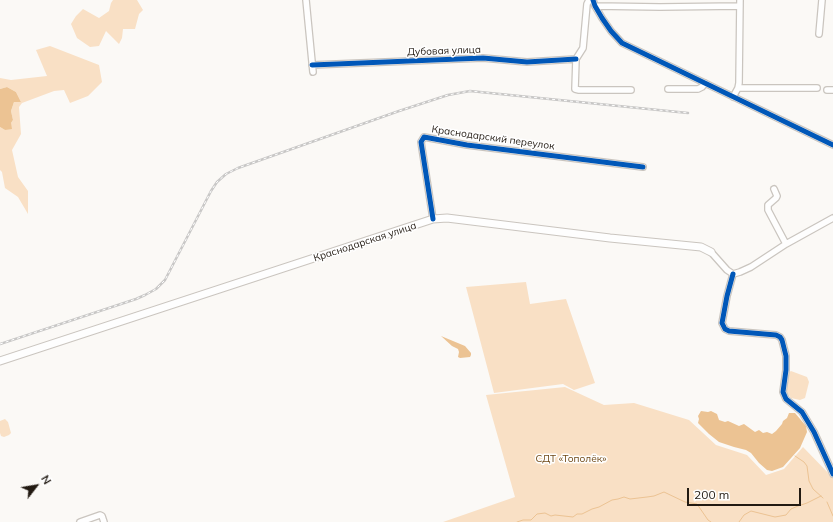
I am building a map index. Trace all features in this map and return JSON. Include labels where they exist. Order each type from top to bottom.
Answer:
[{"type":"main road","name":"Краснодарская улица","points":[[0,361],[433,220],[447,218],[701,248],[711,252]]},
{"type":"street","points":[[306,0],[313,72]]},
{"type":"street","points":[[631,90],[575,89],[576,59],[583,48],[587,4],[592,0],[611,31],[622,43],[833,145]]},
{"type":"street","points":[[819,34],[822,0]]},
{"type":"street","points":[[595,6],[660,7],[740,3],[739,76],[738,88],[733,97]]},
{"type":"street","name":"Дубовая улица","points":[[312,65],[483,58],[527,62],[576,59]]},
{"type":"street","points":[[668,89],[698,89],[705,84]]},
{"type":"street","points":[[738,88],[817,88]]},
{"type":"street","name":"Краснодарский переулок","points":[[433,220],[421,142],[424,138],[643,168]]},
{"type":"street","points":[[774,189],[776,198],[768,205],[768,210],[786,244]]},
{"type":"street","points":[[833,218],[786,244],[751,268],[734,274],[727,296],[722,323],[725,329],[729,331],[776,335],[780,337],[786,356],[783,392],[786,399],[802,412],[814,432],[833,474]]},
{"type":"street","name":"Краснодарская улица","points":[[711,252],[727,270],[734,274]]},
{"type":"street","points":[[80,522],[100,515],[102,516],[104,522]]},
{"type":"green space","points":[[113,0],[137,0],[143,10],[139,14],[135,29],[123,29],[122,38],[119,44],[106,31],[99,46],[90,47],[77,38],[71,24],[76,16],[83,9],[99,18],[109,11]]},
{"type":"green space","points":[[50,46],[99,65],[102,82],[88,96],[70,103],[64,90],[54,91],[22,103],[19,107],[21,134],[12,150],[18,177],[28,191],[28,214],[18,197],[5,188],[2,172],[0,170],[0,127],[5,130],[11,123],[13,120],[11,111],[14,102],[21,102],[16,92],[7,87],[0,89],[0,78],[11,80],[47,76],[36,50]]},
{"type":"green space","points":[[526,282],[530,304],[566,299],[595,383],[574,390],[563,384],[494,393],[466,287]]},
{"type":"green space","points":[[791,371],[807,377],[809,382],[805,398],[800,400],[791,398],[786,391],[788,373]]},
{"type":"green space","name":"СДТ «Тополёк»","points":[[565,387],[604,405],[634,403],[689,420],[716,445],[747,455],[766,475],[784,469],[803,447],[833,478],[833,522],[443,522],[515,497],[486,395]]},
{"type":"green space","points":[[5,419],[8,422],[11,433],[4,437],[1,436],[0,433],[0,421]]},
{"type":"shaded area","points":[[7,87],[16,92],[21,102],[14,102],[11,111],[13,120],[11,123],[12,129],[5,130],[0,127],[0,89]]},
{"type":"shaded area","points":[[441,336],[465,346],[471,353],[470,357],[458,357],[458,349],[452,346]]},
{"type":"shaded area","points":[[701,411],[711,411],[717,414],[719,420],[725,422],[728,421],[739,426],[744,424],[755,432],[759,430],[763,433],[767,432],[772,434],[787,418],[789,413],[795,413],[806,426],[807,432],[800,448],[783,467],[772,471],[767,470],[751,453],[746,450],[719,442],[709,434],[698,423],[698,416]]},
{"type":"waterway","points":[[795,456],[807,466],[809,481],[813,489],[823,498]]},
{"type":"waterway","points":[[517,522],[531,520],[537,514],[545,513],[551,516],[573,517],[577,514],[582,514],[599,507],[612,500],[624,497],[630,499],[654,496],[664,492],[685,502],[697,504],[711,522]]},
{"type":"waterway","points":[[739,522],[744,515],[751,511],[775,517],[786,515],[791,509],[821,496]]},
{"type":"waterway","points":[[827,502],[833,516]]},
{"type":"railway","points":[[0,344],[136,299],[156,289],[165,280],[211,191],[217,182],[226,174],[238,168],[399,111],[448,95],[470,91],[688,113]]},
{"type":"cycle path","points":[[593,0],[602,18],[622,43],[833,145]]},
{"type":"cycle path","points":[[312,65],[483,58],[527,62],[576,59]]},
{"type":"cycle path","points":[[433,219],[421,142],[424,137],[467,145],[643,167]]},
{"type":"cycle path","points":[[733,274],[722,323],[725,329],[729,331],[776,335],[780,337],[786,356],[783,392],[786,399],[802,412],[814,432],[833,474]]}]
